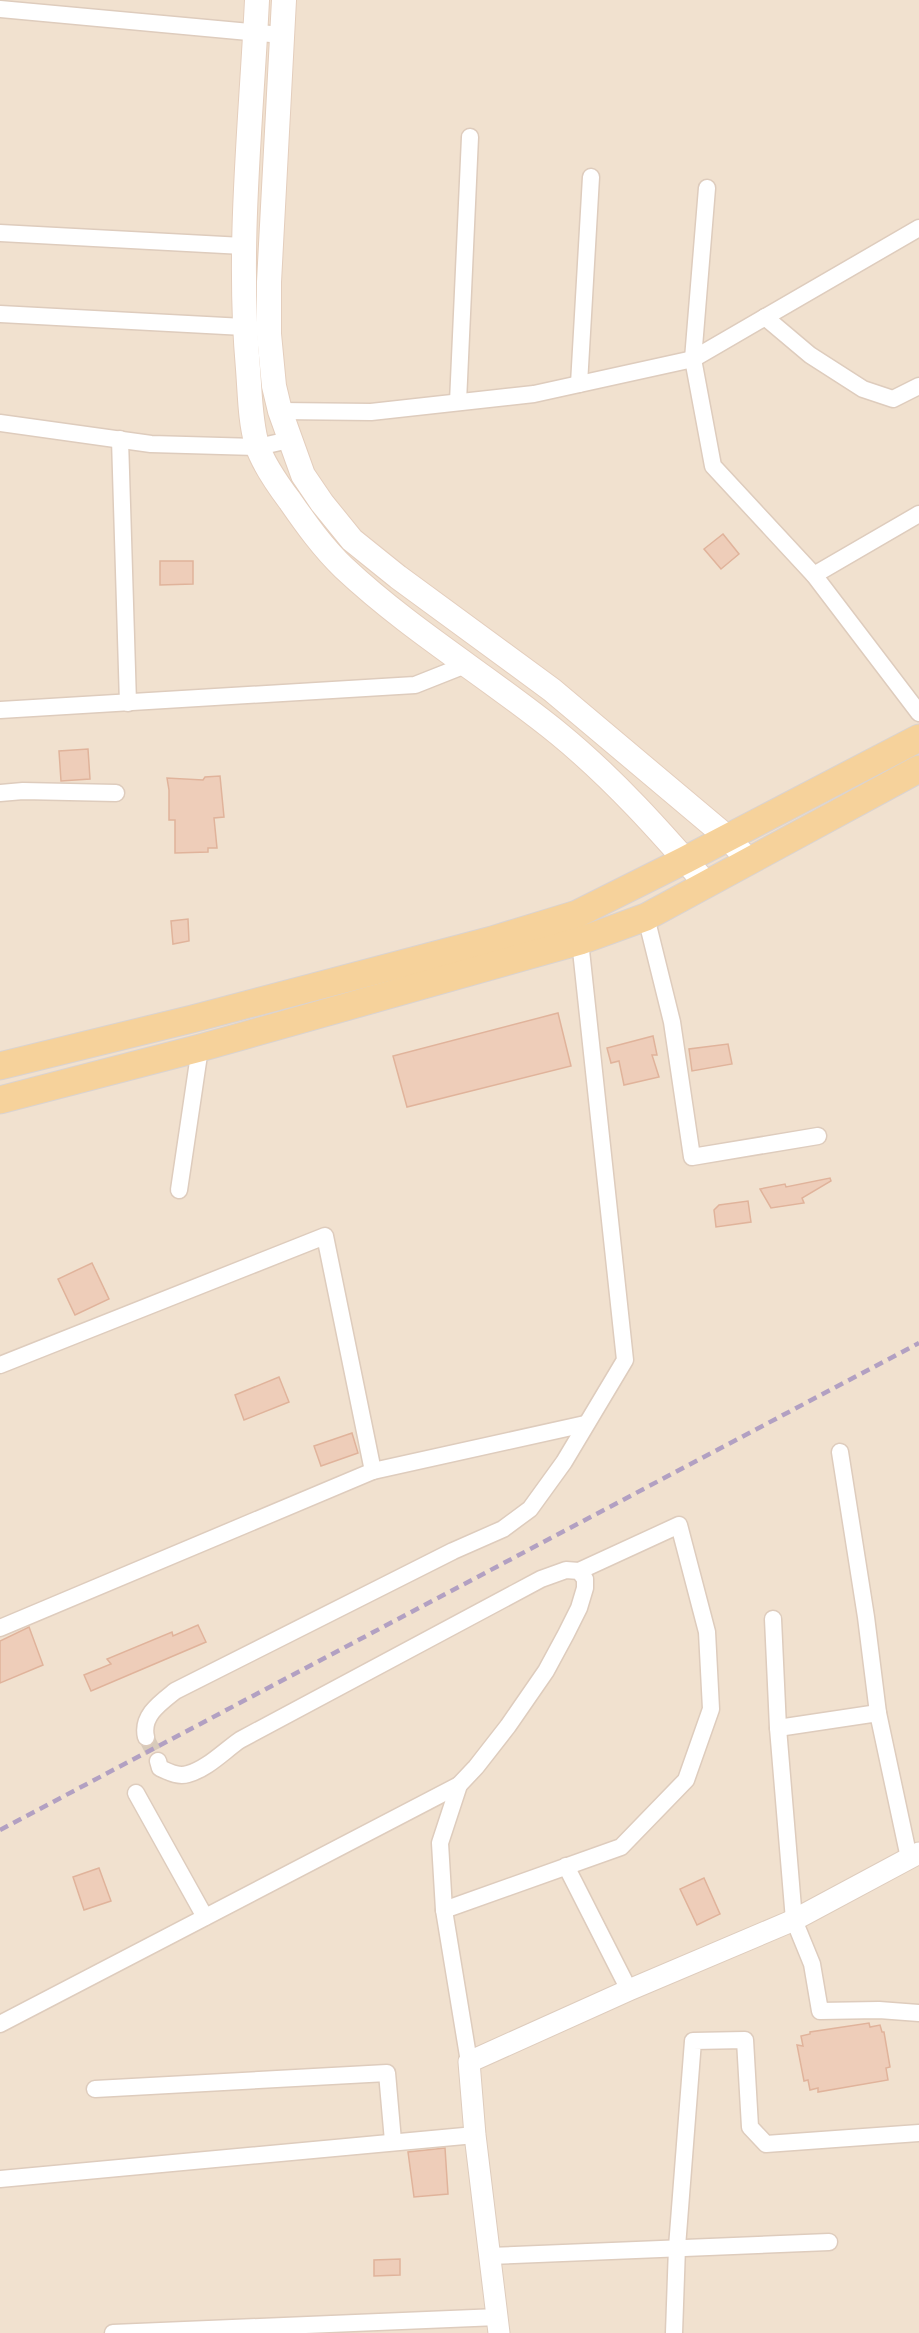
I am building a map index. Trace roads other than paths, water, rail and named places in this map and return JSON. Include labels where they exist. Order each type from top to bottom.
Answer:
[{"type":"main road","points":[[256,0],[243,246],[244,327],[258,447],[281,488],[312,532],[343,567],[385,603],[561,735],[654,824],[708,885]]},
{"type":"main road","points":[[284,0],[269,282],[269,334],[274,386],[280,411],[303,475],[352,540],[398,577],[552,690],[687,806],[728,838],[749,861]]},
{"type":"main road","points":[[0,1066],[192,1019],[492,940],[577,914],[686,860],[919,738]]},
{"type":"main road","points":[[0,1100],[200,1048],[580,941],[646,917],[919,769]]},
{"type":"street","points":[[0,9],[52,7],[282,36]]},
{"type":"street","points":[[458,402],[470,138]]},
{"type":"street","points":[[579,384],[591,177]]},
{"type":"street","points":[[706,188],[693,359],[713,466],[814,574],[919,713]]},
{"type":"street","points":[[280,411],[371,412],[534,394],[693,359],[919,228]]},
{"type":"street","points":[[0,233],[243,246]]},
{"type":"street","points":[[0,314],[244,327]]},
{"type":"street","points":[[765,317],[810,355],[863,389],[893,399],[919,386]]},
{"type":"street","points":[[0,423],[151,444],[258,447],[289,440]]},
{"type":"street","points":[[120,439],[128,703]]},
{"type":"street","points":[[814,574],[919,514]]},
{"type":"street","points":[[0,710],[415,685],[468,664]]},
{"type":"street","points":[[0,793],[23,791],[116,793]]},
{"type":"street","points":[[646,917],[672,1022],[692,1157],[818,1136]]},
{"type":"street","points":[[146,1737],[146,1720],[157,1704],[175,1691],[443,1556],[503,1529],[530,1509],[564,1462],[625,1360],[580,941]]},
{"type":"street","points":[[179,1190],[200,1048]]},
{"type":"street","points":[[0,1365],[325,1236],[373,1471]]},
{"type":"street","points":[[0,1628],[373,1471],[585,1424]]},
{"type":"street","points":[[469,2062],[629,1990],[794,1920],[914,1855],[878,1713],[866,1617],[840,1452]]},
{"type":"street","points":[[158,1761],[160,1768],[175,1774],[187,1775],[208,1764],[240,1740],[541,1579],[566,1570],[579,1571],[679,1525],[707,1632],[711,1709],[686,1780],[621,1847],[444,1910]]},
{"type":"street","points":[[113,2333],[498,2325],[475,2135],[469,2062],[444,1910],[440,1843],[459,1785],[495,1742],[546,1671],[579,1608],[585,1588],[585,1579],[579,1571]]},
{"type":"street","points":[[773,1619],[778,1728],[794,1920],[812,1964],[820,2011],[879,2010],[919,2013]]},
{"type":"street","points":[[778,1728],[878,1713]]},
{"type":"street","points":[[0,2024],[459,1785]]},
{"type":"street","points":[[136,1793],[205,1917]]},
{"type":"street","points":[[566,1866],[629,1990]]},
{"type":"street","points":[[675,2333],[677,2247],[693,2041],[745,2040],[750,2127],[766,2144],[919,2133]]},
{"type":"street","points":[[95,2089],[387,2073],[393,2141]]},
{"type":"street","points":[[0,2179],[475,2135]]},
{"type":"street","points":[[489,2256],[829,2242]]},
{"type":"tunnel","points":[[146,1737],[158,1761]]},
{"type":"railway","points":[[0,1830],[919,1343]]}]
